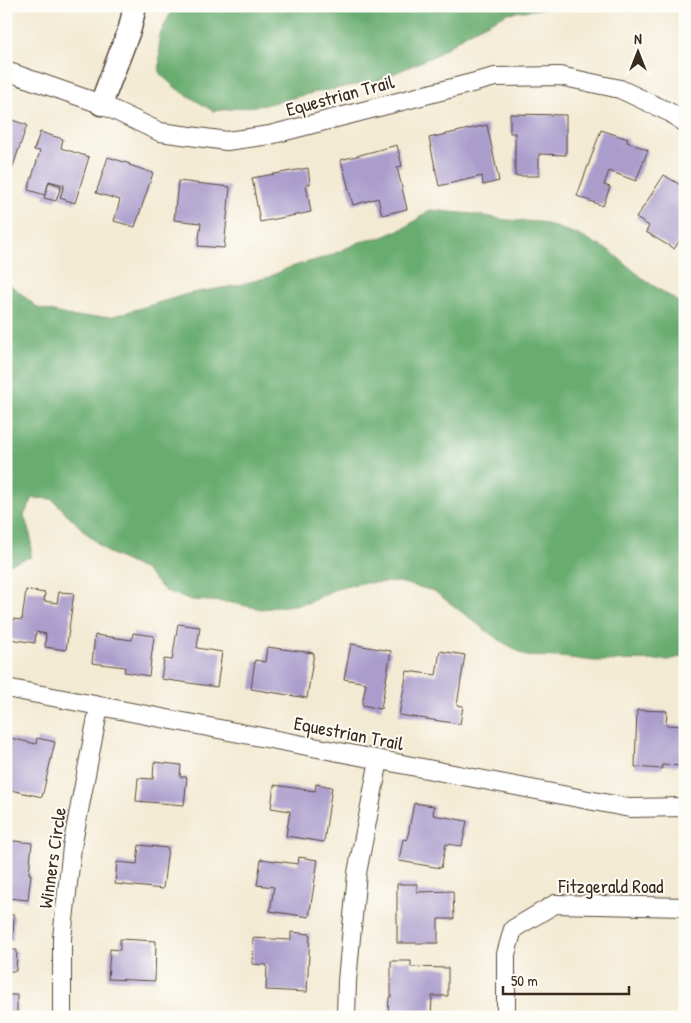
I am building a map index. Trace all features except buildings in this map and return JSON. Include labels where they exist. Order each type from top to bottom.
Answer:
[{"type":"street","points":[[101,104],[130,28],[135,6]]},
{"type":"street","name":"Equestrian Trail","points":[[6,71],[101,104],[160,132],[228,141],[270,135],[495,77],[560,76],[620,89],[671,113],[685,123]]},
{"type":"street","name":"Equestrian Trail","points":[[6,688],[630,808],[685,807]]},
{"type":"street","name":"Winners Circle","points":[[62,1017],[62,938],[72,847],[99,706]]},
{"type":"street","points":[[346,1017],[346,981],[357,873],[379,760]]},
{"type":"street","name":"Fitzgerald Road","points":[[506,1017],[506,954],[513,929],[555,904],[685,907]]},
{"type":"green space","points":[[174,6],[563,6],[508,13],[468,33],[436,55],[377,81],[312,93],[264,105],[213,111],[177,89],[160,74],[159,37]]},
{"type":"green space","points":[[430,210],[507,220],[540,222],[576,234],[610,251],[646,281],[685,306],[685,656],[668,660],[595,661],[526,656],[496,638],[434,591],[399,582],[361,583],[333,590],[308,603],[262,609],[227,602],[192,600],[165,591],[145,570],[107,552],[52,499],[33,498],[24,515],[31,538],[31,557],[6,565],[6,281],[38,308],[74,317],[114,316],[191,293],[235,286],[269,277],[288,268],[329,256],[360,242],[383,237],[406,227]]}]
